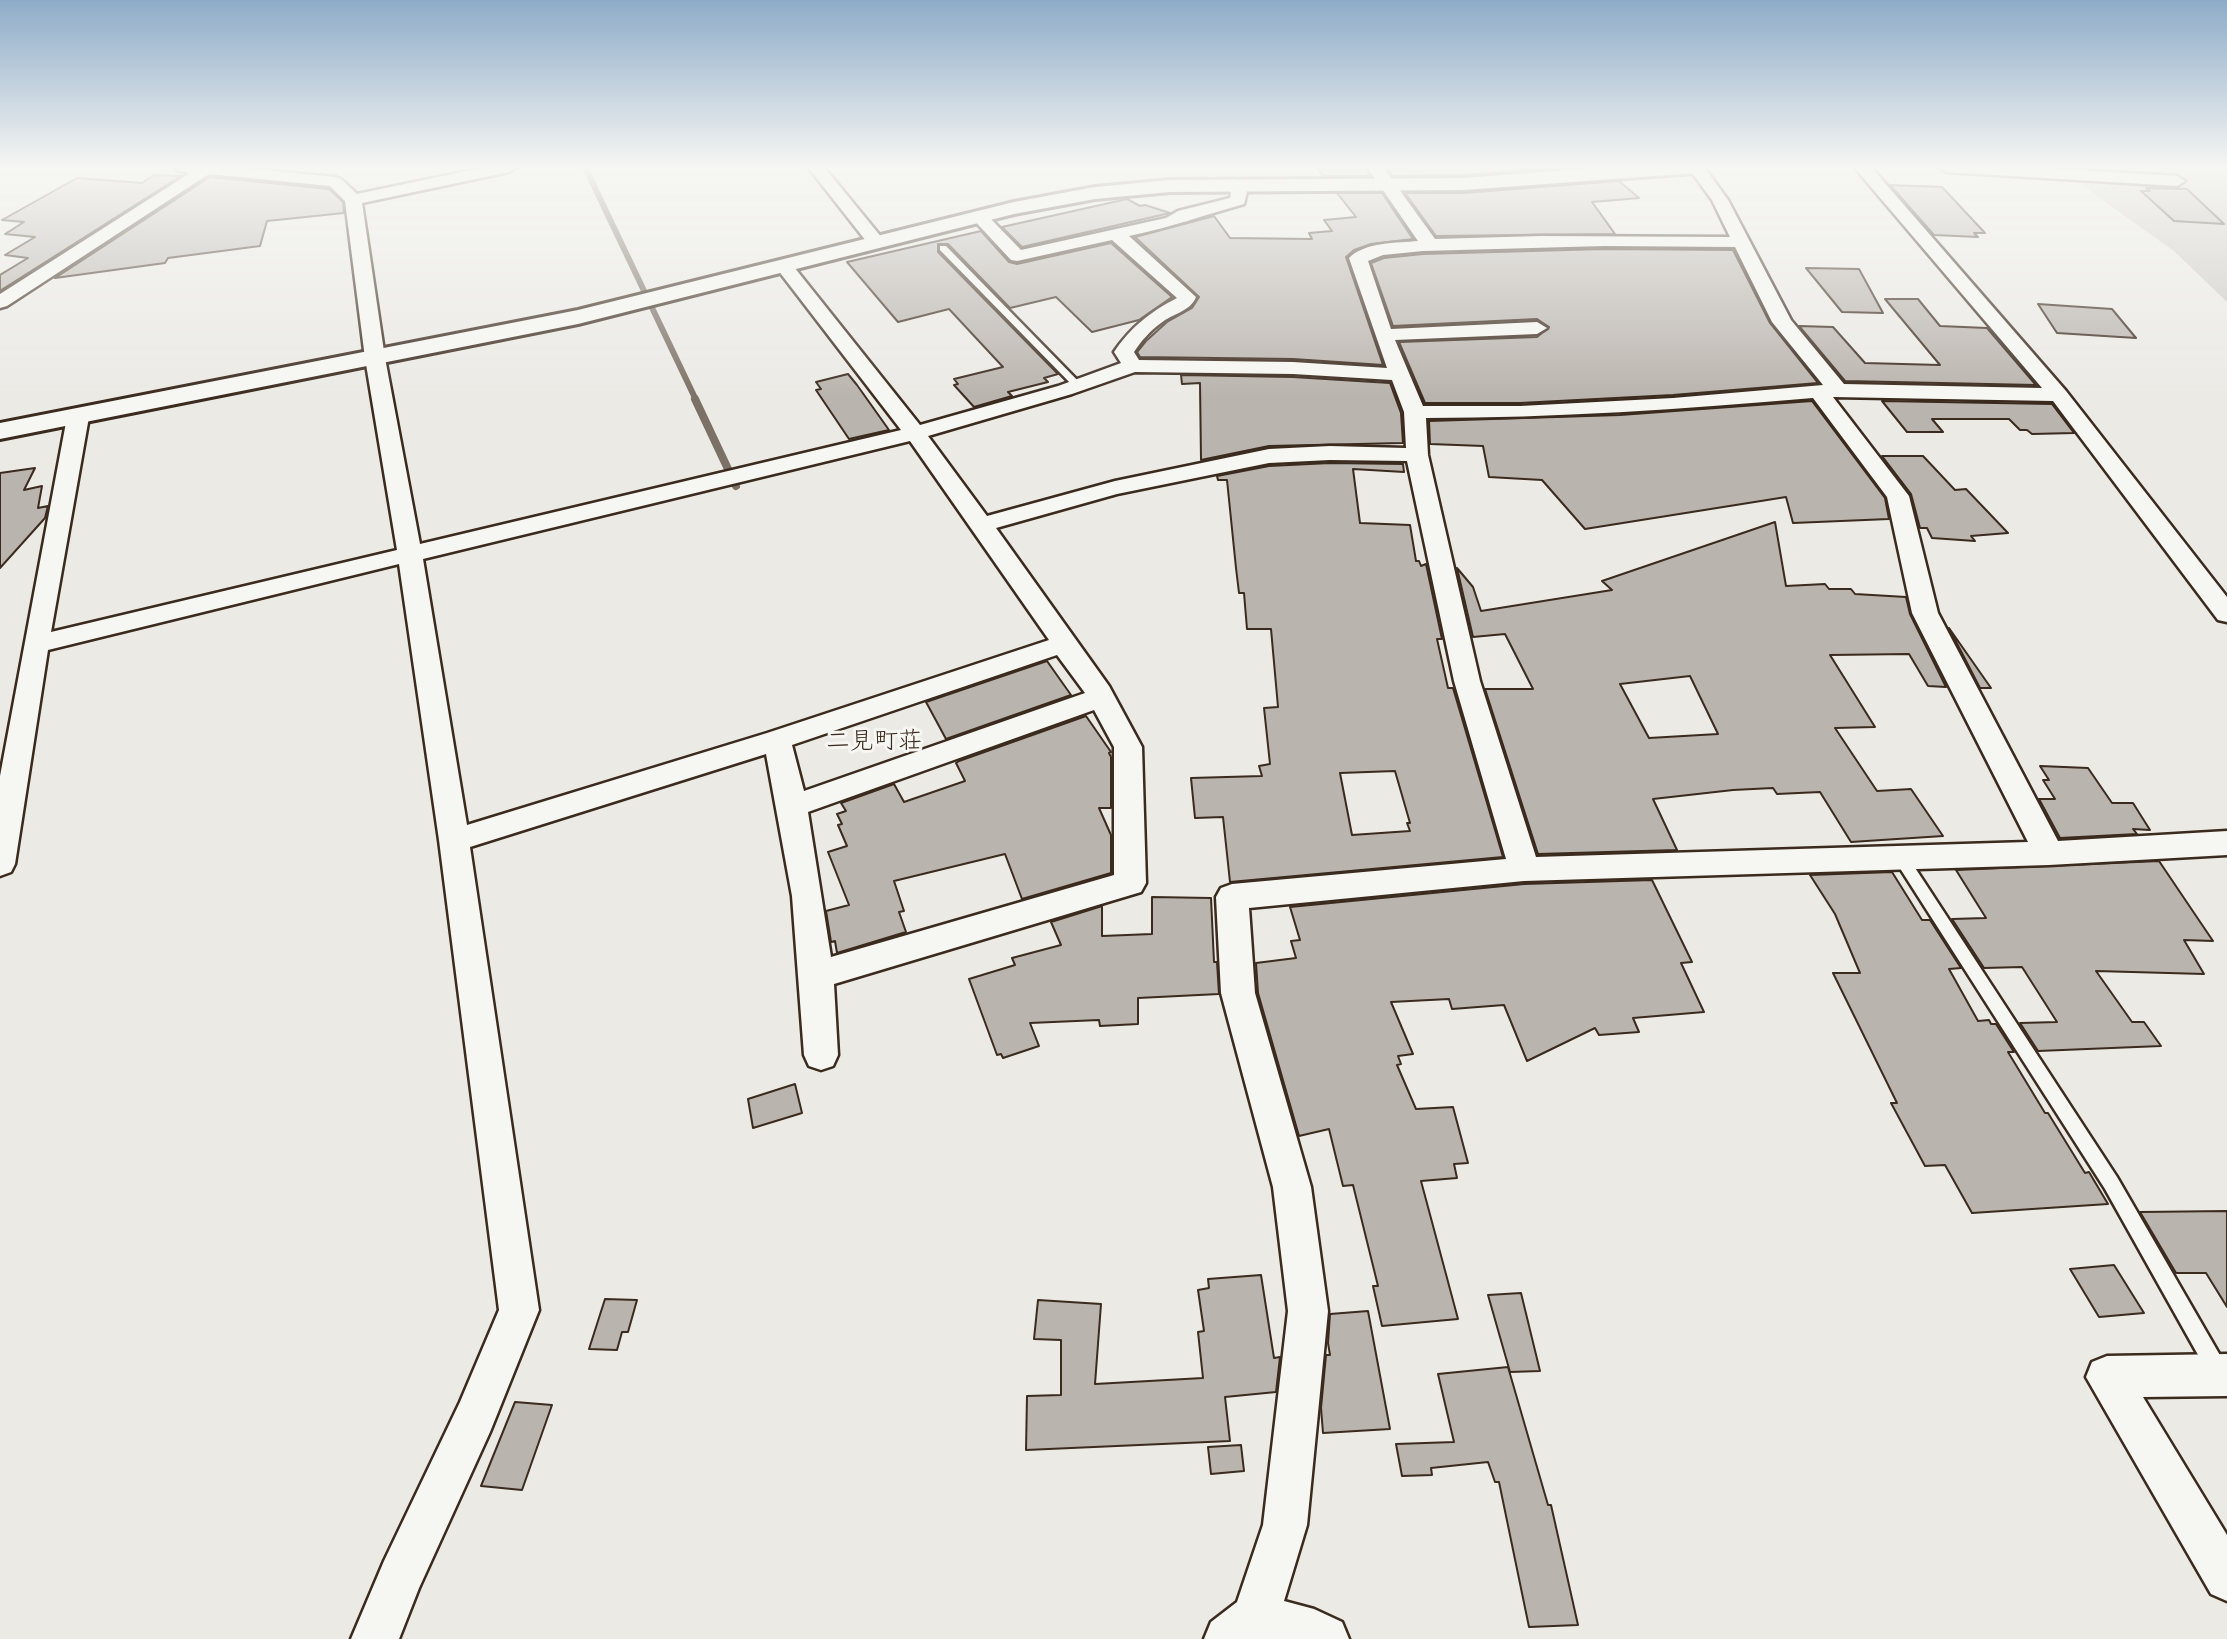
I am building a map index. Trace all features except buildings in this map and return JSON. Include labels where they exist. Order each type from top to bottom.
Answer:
[{"type":"street","points":[[0,302],[95,243]]},
{"type":"street","points":[[360,243],[375,358],[410,554],[454,840],[519,1310],[475,1417],[400,1577],[375,1639]]},
{"type":"street","points":[[0,431],[578,317],[874,243]]},
{"type":"street","points":[[1005,243],[1017,256],[1073,243]]},
{"type":"street","points":[[1127,243],[1186,297],[1186,301],[1156,317],[1134,337],[1124,352],[1133,366]]},
{"type":"street","points":[[1491,243],[1382,250],[1366,253],[1358,258],[1383,335],[1415,412],[1416,456],[1467,681],[1524,869]]},
{"type":"street","points":[[1744,243],[1782,321],[1898,496],[1925,613],[2049,853]]},
{"type":"street","points":[[1928,243],[2059,395],[2227,614]]},
{"type":"street","points":[[784,266],[915,433],[1059,632],[1063,644],[1101,697],[1128,747],[1130,883],[818,975]]},
{"type":"street","points":[[1383,335],[1536,328]]},
{"type":"street","points":[[36,644],[915,433],[1078,386],[1133,366],[1293,368],[1401,374]]},
{"type":"street","points":[[1415,412],[1520,412],[1646,406],[1828,390],[2059,395]]},
{"type":"street","points":[[0,864],[36,644],[78,417]]},
{"type":"street","points":[[982,526],[1115,488],[1269,456],[1330,453],[1416,456]]},
{"type":"street","points":[[454,840],[777,740],[1063,644]]},
{"type":"street","points":[[794,806],[1101,697]]},
{"type":"street","points":[[777,740],[794,806],[808,885],[818,975],[821,1055]]},
{"type":"street","points":[[1325,1639],[1314,1633],[1242,1628],[1284,1525],[1308,1311],[1292,1187],[1238,993],[1232,897],[1524,869],[2049,853],[2227,843]]},
{"type":"street","points":[[2224,1375],[2107,1377],[2227,1578]]},
{"type":"lane","points":[[943,248],[1078,386]]},
{"type":"lane","points":[[1901,858],[2111,1183],[2224,1375]]},
{"type":"shaded area","points":[[2163,243],[2227,243],[2227,302]]},
{"type":"waterway","points":[[621,243],[696,400]]},
{"type":"waterway","points":[[695,399],[736,486]]},
{"type":"district","name":"二見町荘","points":[[874,744]]}]
